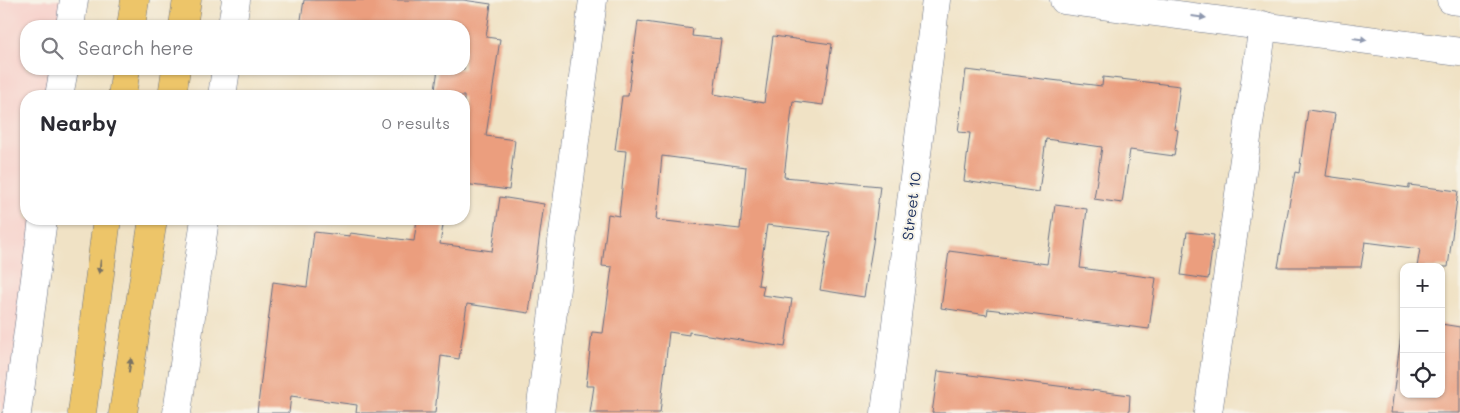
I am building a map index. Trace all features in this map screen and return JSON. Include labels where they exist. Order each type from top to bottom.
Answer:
[{"type":"highway","points":[[132,20],[135,0]]},
{"type":"highway","points":[[184,20],[187,0]]},
{"type":"highway","points":[[123,90],[125,75]]},
{"type":"highway","points":[[173,90],[175,75]]},
{"type":"highway","points":[[82,413],[106,225]]},
{"type":"highway","points":[[123,413],[152,225]]},
{"type":"street","points":[[71,20],[74,0]]},
{"type":"street","points":[[233,20],[236,0]]},
{"type":"street","points":[[540,413],[593,0]]},
{"type":"street","name":"Street 10","points":[[885,413],[936,0]]},
{"type":"street","points":[[1064,0],[1460,52]]},
{"type":"street","points":[[1451,0],[1460,1]]},
{"type":"street","points":[[1208,413],[1263,25]]},
{"type":"street","points":[[60,90],[63,75]]},
{"type":"street","points":[[223,90],[225,75]]},
{"type":"street","points":[[17,413],[42,225]]},
{"type":"street","points":[[177,413],[204,225]]},
{"type":"shaded area","points":[[0,0],[74,0],[71,20],[20,20],[20,75],[63,75],[60,90],[20,90],[20,225],[42,225],[17,413],[0,413]]},
{"type":"building","points":[[304,0],[463,0],[491,4],[486,37],[500,39],[486,136],[515,140],[509,190],[470,185],[470,90],[435,90],[437,75],[470,75],[470,20],[301,20]]},
{"type":"building","points":[[638,21],[693,29],[692,36],[721,39],[714,94],[764,103],[773,36],[832,44],[823,105],[793,101],[784,177],[880,186],[864,297],[820,290],[830,232],[767,225],[758,285],[764,286],[762,295],[792,299],[785,347],[689,332],[689,335],[669,332],[660,413],[590,413],[594,386],[586,386],[592,332],[603,333],[612,267],[602,266],[608,214],[619,216],[626,151],[615,150],[622,96],[628,96]],"holes":[[[662,156],[746,167],[740,229],[656,220]]]},
{"type":"building","points":[[966,70],[1102,86],[1103,77],[1180,86],[1174,129],[1178,130],[1174,156],[1130,150],[1122,203],[1094,199],[1102,147],[1046,139],[1039,192],[964,181],[970,133],[958,132]]},
{"type":"building","points":[[1308,110],[1335,114],[1326,176],[1409,188],[1409,185],[1458,191],[1448,267],[1445,267],[1445,263],[1418,263],[1420,249],[1365,242],[1361,267],[1278,267],[1295,172],[1299,173]]},
{"type":"building","points":[[500,197],[544,204],[529,313],[467,304],[459,359],[441,356],[435,413],[356,413],[357,405],[291,396],[289,413],[257,413],[273,282],[307,287],[314,232],[350,236],[350,233],[414,241],[416,225],[443,225],[440,244],[492,251]]},
{"type":"building","points":[[1055,205],[1087,209],[1080,268],[1156,278],[1149,329],[988,309],[987,315],[941,308],[949,251],[1047,264]]},
{"type":"building","points":[[1187,232],[1214,235],[1208,279],[1181,275]]},
{"type":"building","points":[[1445,325],[1460,327],[1460,413],[1391,413],[1400,342],[1400,398],[1445,398]]},
{"type":"building","points":[[938,371],[1130,395],[1129,413],[932,413]]}]
